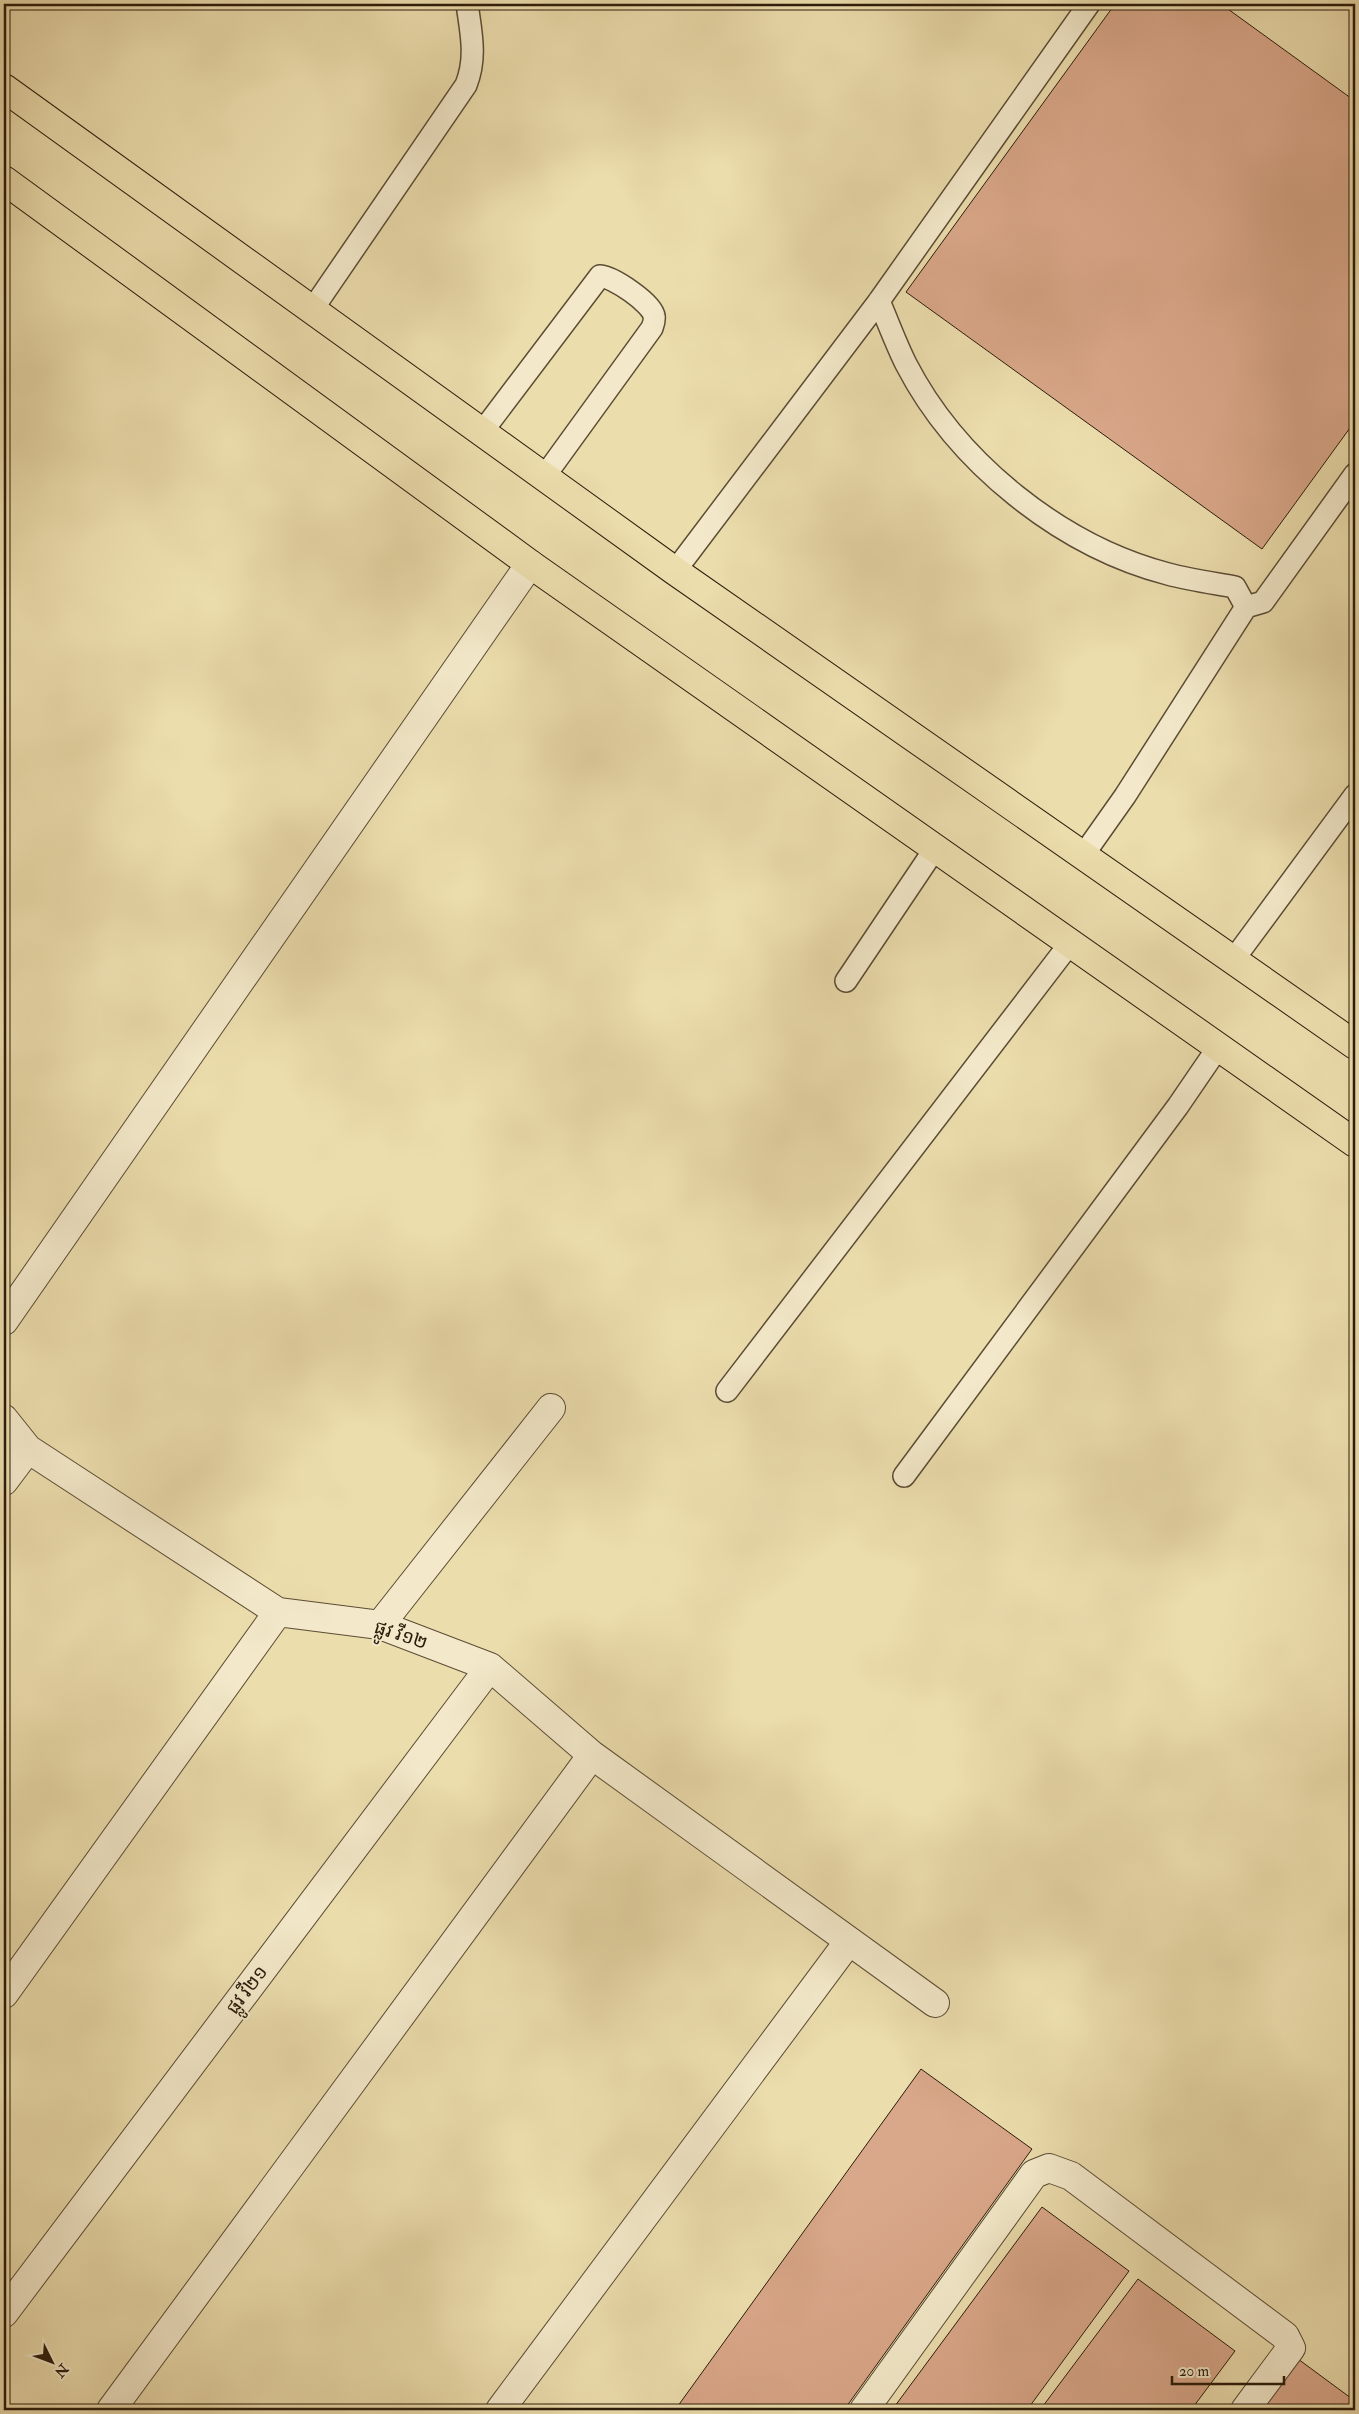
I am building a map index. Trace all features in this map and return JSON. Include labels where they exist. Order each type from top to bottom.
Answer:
[{"type":"main road","points":[[4,88],[675,571],[1084,854],[1355,1045]]},
{"type":"main road","points":[[4,180],[530,564],[936,847],[1355,1143]]},
{"type":"street","points":[[4,1321],[530,564]]},
{"type":"street","points":[[380,1625],[551,1408]]},
{"type":"street","points":[[4,1419],[28,1449],[278,1612],[4,1994]]},
{"type":"street","points":[[4,1481],[28,1449]]},
{"type":"street","name":"ផ្លូវ វី១២","points":[[278,1612],[380,1625],[490,1667],[592,1755],[935,2004]]},
{"type":"street","name":"ផ្លូវ វី២១","points":[[4,2313],[490,1667]]},
{"type":"street","points":[[111,2410],[592,1755]]},
{"type":"street","points":[[500,2410],[849,1942]]},
{"type":"street","points":[[864,2410],[1034,2174],[1049,2168],[1071,2176],[1285,2336],[1292,2348],[1245,2410]]},
{"type":"lane","points":[[312,310],[466,85],[472,70],[473,50],[467,4]]},
{"type":"lane","points":[[675,571],[879,301],[1089,4]]},
{"type":"lane","points":[[482,432],[600,276],[609,277],[649,306],[654,317],[652,328],[544,478]]},
{"type":"lane","points":[[879,301],[912,372],[944,422],[989,473],[1043,516],[1102,550],[1168,574],[1235,587],[1246,607]]},
{"type":"lane","points":[[1084,854],[1125,796],[1246,607],[1264,602],[1355,474]]},
{"type":"lane","points":[[1234,959],[1355,794]]},
{"type":"lane","points":[[846,981],[936,847]]},
{"type":"lane","points":[[726,1391],[1071,942]]},
{"type":"lane","points":[[904,1476],[1172,1114],[1219,1046]]},
{"type":"building","points":[[1115,4],[1221,4],[1355,101],[1355,421],[1262,549],[906,292]]},
{"type":"building","points":[[921,2069],[1032,2149],[844,2410],[675,2410]]},
{"type":"building","points":[[1042,2207],[1129,2271],[1027,2410],[892,2410]]},
{"type":"building","points":[[1138,2279],[1235,2351],[1191,2410],[1040,2410]]},
{"type":"building","points":[[1298,2359],[1355,2401],[1355,2410],[1261,2410]]}]
